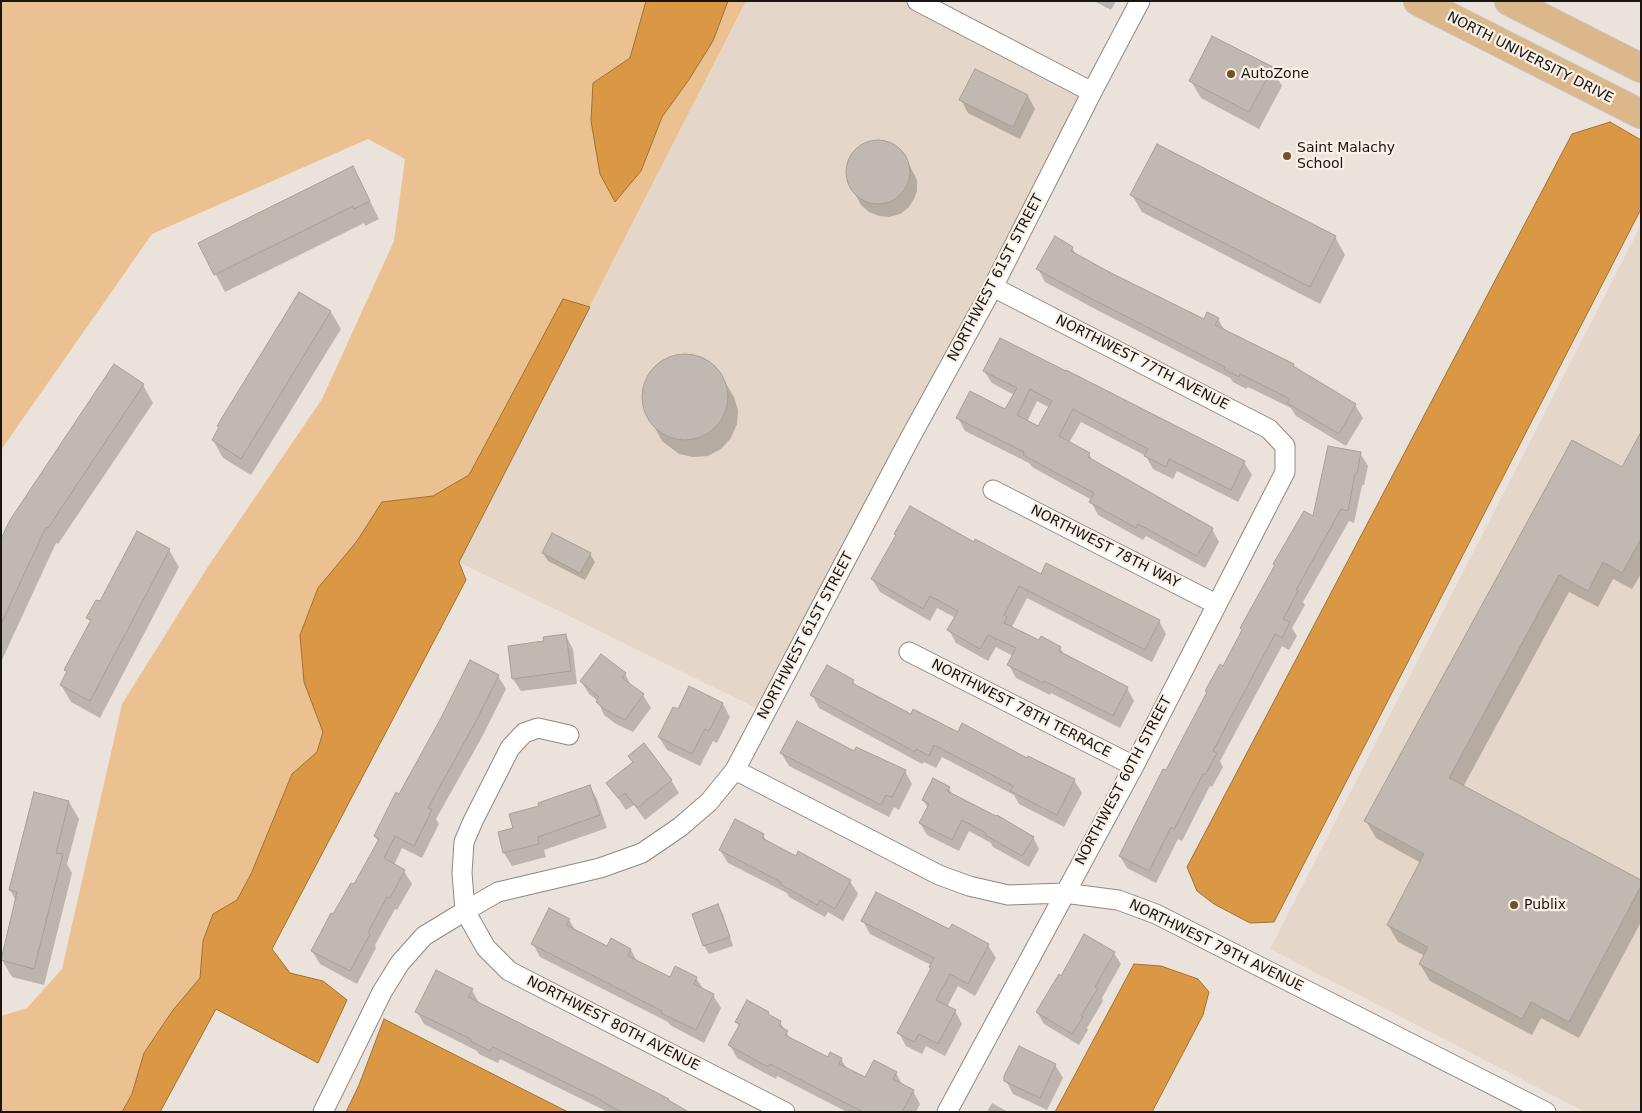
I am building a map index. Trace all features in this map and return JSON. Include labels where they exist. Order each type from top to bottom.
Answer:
[{"type":"main road","name":"NORTH UNIVERSITY DRIVE","points":[[1418,1],[1641,114]]},
{"type":"main road","points":[[1509,1],[1641,68]]},
{"type":"street","points":[[918,1],[1092,92]]},
{"type":"street","name":"NORTHWEST 61ST STREET","points":[[323,1112],[382,992],[400,963],[424,936],[498,892],[600,868],[642,853],[680,827],[709,802],[735,770],[910,438],[993,287],[1140,1]]},
{"type":"street","name":"NORTHWEST 77TH AVENUE","points":[[993,287],[1269,429],[1285,446]]},
{"type":"street","name":"NORTHWEST 60TH STREET","points":[[947,1112],[1134,766],[1285,472],[1285,446]]},
{"type":"street","name":"NORTHWEST 78TH WAY","points":[[993,490],[1216,604]]},
{"type":"street","name":"NORTHWEST 78TH TERRACE","points":[[909,652],[1134,766]]},
{"type":"street","points":[[465,910],[462,873],[464,842],[510,748],[524,733],[538,728],[568,735]]},
{"type":"street","name":"NORTHWEST 79TH AVENUE","points":[[735,770],[939,875],[969,886],[1008,894],[1064,893],[1118,900],[1156,914],[1546,1112]]},
{"type":"street","name":"NORTHWEST 80TH AVENUE","points":[[465,910],[486,948],[509,971],[785,1112]]},
{"type":"shaded area","points":[[1,1],[746,1],[459,562],[466,580],[272,949],[216,1009],[160,1112],[1,1112],[1,1016],[27,1008],[62,969],[122,704],[207,568],[322,399],[394,241],[405,159],[368,139],[152,234],[1,450]]},
{"type":"shaded area","points":[[646,1],[728,1],[713,41],[688,81],[662,117],[641,171],[615,202],[600,174],[591,121],[593,83],[630,58]]},
{"type":"shaded area","points":[[746,1],[917,1],[1092,92],[766,713],[459,562]]},
{"type":"shaded area","points":[[1610,122],[1641,140],[1641,209],[1274,922],[1250,923],[1214,904],[1197,891],[1187,867],[1572,134]]},
{"type":"shaded area","points":[[1641,225],[1641,1112],[1585,1112],[1270,949]]},
{"type":"shaded area","points":[[563,299],[590,307],[459,562],[466,580],[272,949],[290,973],[323,981],[347,1000],[318,1063],[216,1009],[160,1112],[122,1112],[132,1094],[144,1053],[173,1010],[200,978],[203,941],[213,914],[237,900],[251,874],[292,774],[317,752],[323,732],[304,682],[300,635],[318,588],[357,541],[382,502],[433,496],[469,475]]},
{"type":"shaded area","points":[[1134,964],[1161,966],[1198,979],[1209,992],[1203,1015],[1152,1112],[1055,1112]]},
{"type":"shaded area","points":[[384,1019],[568,1112],[346,1112],[359,1085]]},
{"type":"building","name":"AutoZone","points":[[1212,36],[1273,67],[1249,112],[1189,81]]},
{"type":"building","points":[[975,69],[1028,95],[1013,127],[959,100]]},
{"type":"building","points":[[878,140],[890,142],[901,149],[908,160],[910,172],[908,184],[901,195],[890,202],[878,204],[866,202],[855,195],[848,184],[846,172],[848,160],[855,149],[866,142]]},
{"type":"building","points":[[1157,144],[1336,236],[1310,287],[1130,195]]},
{"type":"building","points":[[353,166],[370,201],[354,209],[353,206],[214,275],[198,243]]},
{"type":"building","points":[[1055,236],[1073,247],[1071,251],[1111,273],[1204,319],[1207,312],[1219,318],[1215,325],[1294,364],[1293,366],[1356,404],[1339,434],[1287,403],[1290,399],[1240,374],[1239,377],[1224,369],[1225,367],[1036,269]]},
{"type":"building","points":[[299,292],[331,311],[241,459],[212,440],[219,427],[217,426]]},
{"type":"building","points":[[1000,338],[1245,461],[1231,490],[1169,459],[1166,467],[1144,456],[1148,449],[1073,409],[1059,436],[1090,453],[1088,457],[1213,528],[1197,556],[1138,524],[1136,528],[1089,502],[1094,493],[1023,455],[1024,452],[956,418],[970,391],[1005,409],[1017,388],[983,371]],"holes":[[[1030,389],[1052,401],[1038,426],[1017,415]]]},
{"type":"building","points":[[685,354],[702,357],[716,366],[725,380],[728,397],[725,414],[716,428],[702,437],[685,440],[668,437],[654,428],[645,414],[642,397],[645,380],[654,366],[668,357]]},
{"type":"building","points":[[114,364],[144,384],[48,528],[46,527],[1,624],[1,539],[10,520]]},
{"type":"building","points":[[1641,432],[1641,539],[1622,573],[1603,562],[1588,591],[1559,575],[1449,778],[1641,880],[1641,886],[1569,1022],[1531,1002],[1522,1019],[1419,964],[1428,947],[1387,925],[1424,854],[1364,821],[1572,440],[1622,467]]},
{"type":"building","points":[[1328,446],[1361,452],[1348,511],[1341,509],[1296,590],[1298,591],[1283,619],[1290,622],[1282,638],[1275,634],[1213,751],[1217,753],[1205,775],[1203,774],[1174,829],[1171,827],[1149,871],[1119,856],[1163,769],[1166,770],[1207,692],[1205,691],[1220,664],[1223,666],[1242,630],[1240,628],[1275,565],[1273,564],[1304,511],[1313,516]]},
{"type":"building","points":[[910,506],[974,542],[975,539],[1041,574],[1046,563],[1160,620],[1145,650],[1019,586],[1004,615],[1007,617],[1004,623],[1039,640],[1041,636],[1061,647],[1059,651],[1128,687],[1113,716],[1044,681],[1043,683],[1007,665],[1016,648],[988,635],[980,649],[947,630],[958,611],[930,596],[923,609],[871,579]]},
{"type":"building","points":[[137,531],[170,549],[90,701],[60,685],[67,671],[64,670],[91,620],[86,618],[96,600],[100,601]]},
{"type":"building","points":[[552,533],[591,553],[580,573],[542,553]]},
{"type":"building","points":[[566,634],[571,671],[512,679],[508,646],[544,641],[543,637]]},
{"type":"building","points":[[601,654],[626,673],[622,678],[644,694],[625,720],[607,711],[596,702],[599,697],[580,681]]},
{"type":"building","points":[[470,660],[499,675],[428,808],[432,810],[414,846],[395,836],[384,858],[405,870],[390,898],[387,897],[350,971],[311,951],[331,913],[333,914],[351,883],[354,884],[379,839],[374,836],[396,792],[399,794],[441,718]]},
{"type":"building","points":[[827,665],[854,680],[852,683],[911,714],[913,709],[958,732],[962,723],[1027,758],[1028,756],[1075,779],[1057,815],[1010,791],[1013,786],[934,745],[929,756],[916,749],[915,752],[810,695]]},
{"type":"building","points":[[689,686],[723,703],[709,731],[705,729],[692,754],[658,737],[673,707],[678,709]]},
{"type":"building","points":[[797,721],[854,751],[856,747],[906,770],[892,797],[886,795],[881,805],[780,753]]},
{"type":"building","points":[[644,743],[672,780],[637,808],[625,793],[618,798],[606,783],[633,762],[628,756]]},
{"type":"building","points":[[933,778],[950,787],[947,791],[997,815],[1034,837],[1022,856],[962,820],[952,840],[919,823],[929,804],[922,800]]},
{"type":"building","points":[[590,785],[600,815],[538,837],[539,844],[503,853],[498,832],[513,828],[509,814],[539,806],[538,803]]},
{"type":"building","points":[[34,792],[69,801],[56,853],[63,854],[34,969],[1,960],[17,892],[9,890]]},
{"type":"building","points":[[735,819],[764,834],[762,838],[796,856],[798,851],[851,880],[835,909],[820,900],[817,905],[780,884],[781,882],[719,850]]},
{"type":"building","points":[[876,892],[949,929],[952,924],[989,944],[968,984],[950,974],[936,1000],[956,1010],[938,1044],[919,1034],[914,1042],[897,1033],[931,968],[929,967],[934,958],[861,921]]},
{"type":"building","points":[[718,904],[730,937],[703,946],[692,914]]},
{"type":"building","points":[[549,908],[570,919],[566,925],[607,946],[611,938],[631,949],[628,956],[670,977],[675,966],[697,977],[694,984],[714,994],[696,1030],[531,944]]},
{"type":"building","points":[[1084,934],[1115,952],[1095,987],[1098,988],[1081,1016],[1083,1017],[1072,1034],[1036,1012],[1059,974],[1061,976]]},
{"type":"building","points":[[436,970],[473,989],[468,997],[669,1099],[689,1112],[622,1112],[493,1047],[490,1051],[470,1041],[471,1039],[415,1012]]},
{"type":"building","points":[[747,1000],[781,1021],[779,1026],[788,1031],[785,1035],[828,1057],[830,1052],[842,1058],[839,1064],[865,1077],[874,1060],[897,1072],[893,1079],[914,1090],[902,1112],[863,1112],[770,1064],[768,1067],[728,1045],[740,1024],[735,1022]]},
{"type":"building","points":[[1019,1046],[1056,1064],[1040,1098],[1004,1081],[1004,1076]]},
{"type":"place","name":"AutoZone","points":[[1231,74]]},
{"type":"place","name":"Saint Malachy School","points":[[1287,156]]},
{"type":"place","name":"Publix","points":[[1514,905]]}]
